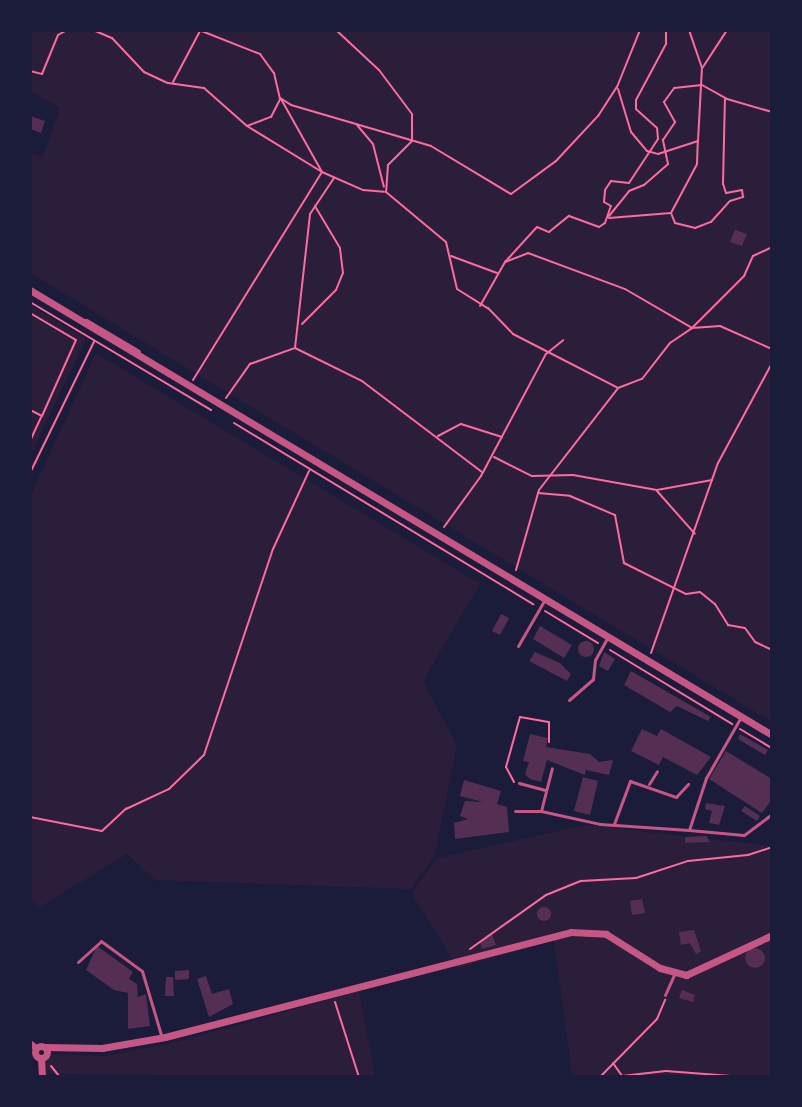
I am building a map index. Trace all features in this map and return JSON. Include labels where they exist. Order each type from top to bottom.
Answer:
[{"type":"street","points":[[30,290],[772,735]]},
{"type":"street","points":[[33,1046],[45,1052],[60,1048],[102,1048],[162,1038],[589,930],[620,941],[674,975],[695,973],[772,935]]},
{"type":"street","points":[[42,1077],[45,1052]]},
{"type":"lane","points":[[518,646],[545,599]]},
{"type":"lane","points":[[569,700],[593,679],[602,646],[608,637]]},
{"type":"lane","points":[[689,830],[706,778],[741,717]]},
{"type":"lane","points":[[541,811],[552,768]]},
{"type":"lane","points":[[649,784],[657,771]]},
{"type":"lane","points":[[614,824],[630,781],[649,784],[676,797],[688,784]]},
{"type":"lane","points":[[519,783],[547,790]]},
{"type":"lane","points":[[515,811],[541,811],[614,824],[744,835],[772,814]]},
{"type":"lane","points":[[78,962],[101,941],[142,971],[162,1038]]},
{"type":"lane","points":[[665,995],[674,975]]},
{"type":"path","points":[[30,71],[42,74],[58,35],[67,30]]},
{"type":"path","points":[[93,30],[112,38],[135,67],[172,83],[204,88],[247,126],[322,172],[363,190],[386,192],[446,242],[457,289],[479,307],[488,308],[513,334],[546,354],[618,388]]},
{"type":"path","points":[[172,83],[200,30],[260,54],[274,73],[280,98],[322,172]]},
{"type":"path","points":[[336,30],[342,32],[412,114],[412,141],[388,165],[386,192]]},
{"type":"path","points":[[280,98],[316,115],[352,122],[451,155],[498,190],[511,194],[556,161],[617,87],[640,30]]},
{"type":"path","points":[[608,218],[611,206],[604,202],[605,190],[611,181],[629,183],[659,134],[636,109],[636,100],[666,44],[666,30]]},
{"type":"path","points":[[689,30],[702,68],[697,164],[671,213],[675,223],[695,228],[711,222],[730,201],[743,197],[742,190],[726,193],[723,184],[725,98]]},
{"type":"path","points":[[702,68],[727,30]]},
{"type":"path","points":[[479,307],[505,262],[537,227],[549,232],[578,216],[585,225],[599,227],[629,191],[644,185],[668,164],[663,140],[675,122],[664,102],[674,88],[702,85],[725,98],[772,112]]},
{"type":"path","points":[[617,87],[631,132],[647,151],[667,152],[698,141]]},
{"type":"path","points":[[247,126],[271,117],[280,98]]},
{"type":"path","points":[[352,122],[373,144],[386,192]]},
{"type":"path","points":[[182,394],[322,172]]},
{"type":"path","points":[[295,348],[300,329],[305,240],[315,206],[334,177]]},
{"type":"path","points":[[300,329],[336,290],[343,273],[340,248],[315,206]]},
{"type":"path","points":[[608,218],[671,213]]},
{"type":"path","points":[[505,588],[512,579],[538,493],[547,475],[618,388],[642,379],[670,343],[692,328],[744,276],[753,256],[772,247]]},
{"type":"path","points":[[505,262],[528,253],[560,261],[625,289],[692,328],[720,326],[772,349]]},
{"type":"path","points":[[450,256],[498,273]]},
{"type":"path","points":[[30,302],[217,413],[250,364],[295,348],[362,381],[483,473]]},
{"type":"path","points":[[30,313],[76,340],[30,441]]},
{"type":"path","points":[[30,473],[94,340]]},
{"type":"path","points":[[431,543],[483,473],[546,354],[563,340]]},
{"type":"path","points":[[650,656],[678,587],[713,480],[772,363]]},
{"type":"path","points":[[30,410],[42,416]]},
{"type":"path","points":[[230,421],[772,748]]},
{"type":"path","points":[[437,436],[461,424],[502,437]]},
{"type":"path","points":[[492,456],[520,473],[657,490],[713,480]]},
{"type":"path","points":[[30,817],[102,831],[126,809],[169,789],[204,755],[273,549],[310,470]]},
{"type":"path","points":[[657,490],[695,535]]},
{"type":"path","points":[[538,493],[570,496],[615,515],[624,563],[678,587],[686,594],[700,592],[715,604],[728,625],[745,628],[755,642],[772,650]]},
{"type":"path","points":[[519,783],[511,782],[506,771],[517,721],[524,715],[549,722],[549,742]]},
{"type":"path","points":[[464,960],[470,949],[516,915],[581,881],[636,878],[688,861],[748,855],[772,847]]},
{"type":"path","points":[[333,993],[359,1077]]},
{"type":"path","points":[[600,1077],[657,1019],[665,995]]},
{"type":"path","points":[[45,1052],[60,1077]]},
{"type":"path","points":[[613,1063],[622,1076],[666,1071],[744,1077]]},
{"type":"path","points":[[660,1077],[666,1071]]},
{"type":"shaded area","points":[[30,30],[772,30],[772,722],[30,273],[30,153],[43,157],[60,108],[30,91]]},
{"type":"shaded area","points":[[30,305],[86,339],[30,456]]},
{"type":"shaded area","points":[[96,353],[480,584],[423,681],[457,746],[434,857],[411,889],[155,880],[127,854],[40,907],[30,900],[30,497]]},
{"type":"shaded area","points":[[586,825],[772,846],[772,1077],[572,1077],[554,940],[458,968],[411,893],[437,858]]},
{"type":"shaded area","points":[[359,991],[375,1077],[46,1074],[45,1060],[51,1054],[105,1056],[177,1042]]},
{"type":"building","points":[[30,116],[45,121],[41,133],[30,129]]},
{"type":"building","points":[[735,230],[747,234],[742,246],[730,242]]},
{"type":"building","points":[[501,614],[509,618],[500,635],[492,631]]},
{"type":"building","points":[[540,626],[572,645],[564,658],[533,639]]},
{"type":"building","points":[[586,641],[594,649],[586,657],[578,649]]},
{"type":"building","points":[[535,652],[560,663],[571,674],[567,681],[529,661]]},
{"type":"building","points":[[604,652],[615,659],[608,671],[599,666]]},
{"type":"building","points":[[631,671],[711,717],[708,721],[677,706],[670,712],[624,685]]},
{"type":"building","points":[[642,729],[657,736],[661,729],[711,757],[697,775],[663,757],[659,765],[631,751]]},
{"type":"building","points":[[530,734],[548,738],[546,747],[590,754],[599,762],[613,760],[609,775],[586,770],[585,775],[547,760],[541,782],[530,779],[525,774],[529,762],[523,761]]},
{"type":"building","points":[[740,734],[768,750],[765,755],[738,739]]},
{"type":"building","points":[[726,751],[772,779],[772,799],[762,813],[709,779]]},
{"type":"building","points":[[583,777],[598,781],[590,815],[574,811]]},
{"type":"building","points":[[464,780],[501,791],[497,804],[507,807],[509,832],[455,839],[454,823],[468,819],[460,816],[465,801],[483,802],[460,796]]},
{"type":"building","points":[[706,803],[725,806],[719,825],[709,823],[712,811],[705,809]]},
{"type":"building","points":[[745,806],[760,816],[757,821],[741,811]]},
{"type":"building","points":[[707,836],[709,842],[685,843],[685,837]]},
{"type":"building","points":[[642,899],[645,913],[632,915],[630,901]]},
{"type":"building","points":[[544,907],[551,914],[544,921],[537,914]]},
{"type":"building","points":[[694,930],[701,951],[696,954],[690,943],[681,945],[679,932]]},
{"type":"building","points":[[492,934],[496,945],[482,949],[480,942]]},
{"type":"building","points":[[97,946],[133,972],[129,979],[137,984],[138,997],[146,994],[150,1026],[128,1029],[128,993],[114,990],[86,970]]},
{"type":"building","points":[[755,948],[762,951],[765,958],[762,965],[755,968],[748,965],[745,958],[748,951]]},
{"type":"building","points":[[189,970],[189,979],[175,980],[175,971]]},
{"type":"building","points":[[206,976],[212,994],[229,989],[233,1004],[209,1017],[197,979]]},
{"type":"building","points":[[166,977],[173,977],[174,996],[165,996]]},
{"type":"building","points":[[682,990],[695,995],[693,1002],[679,998]]}]
